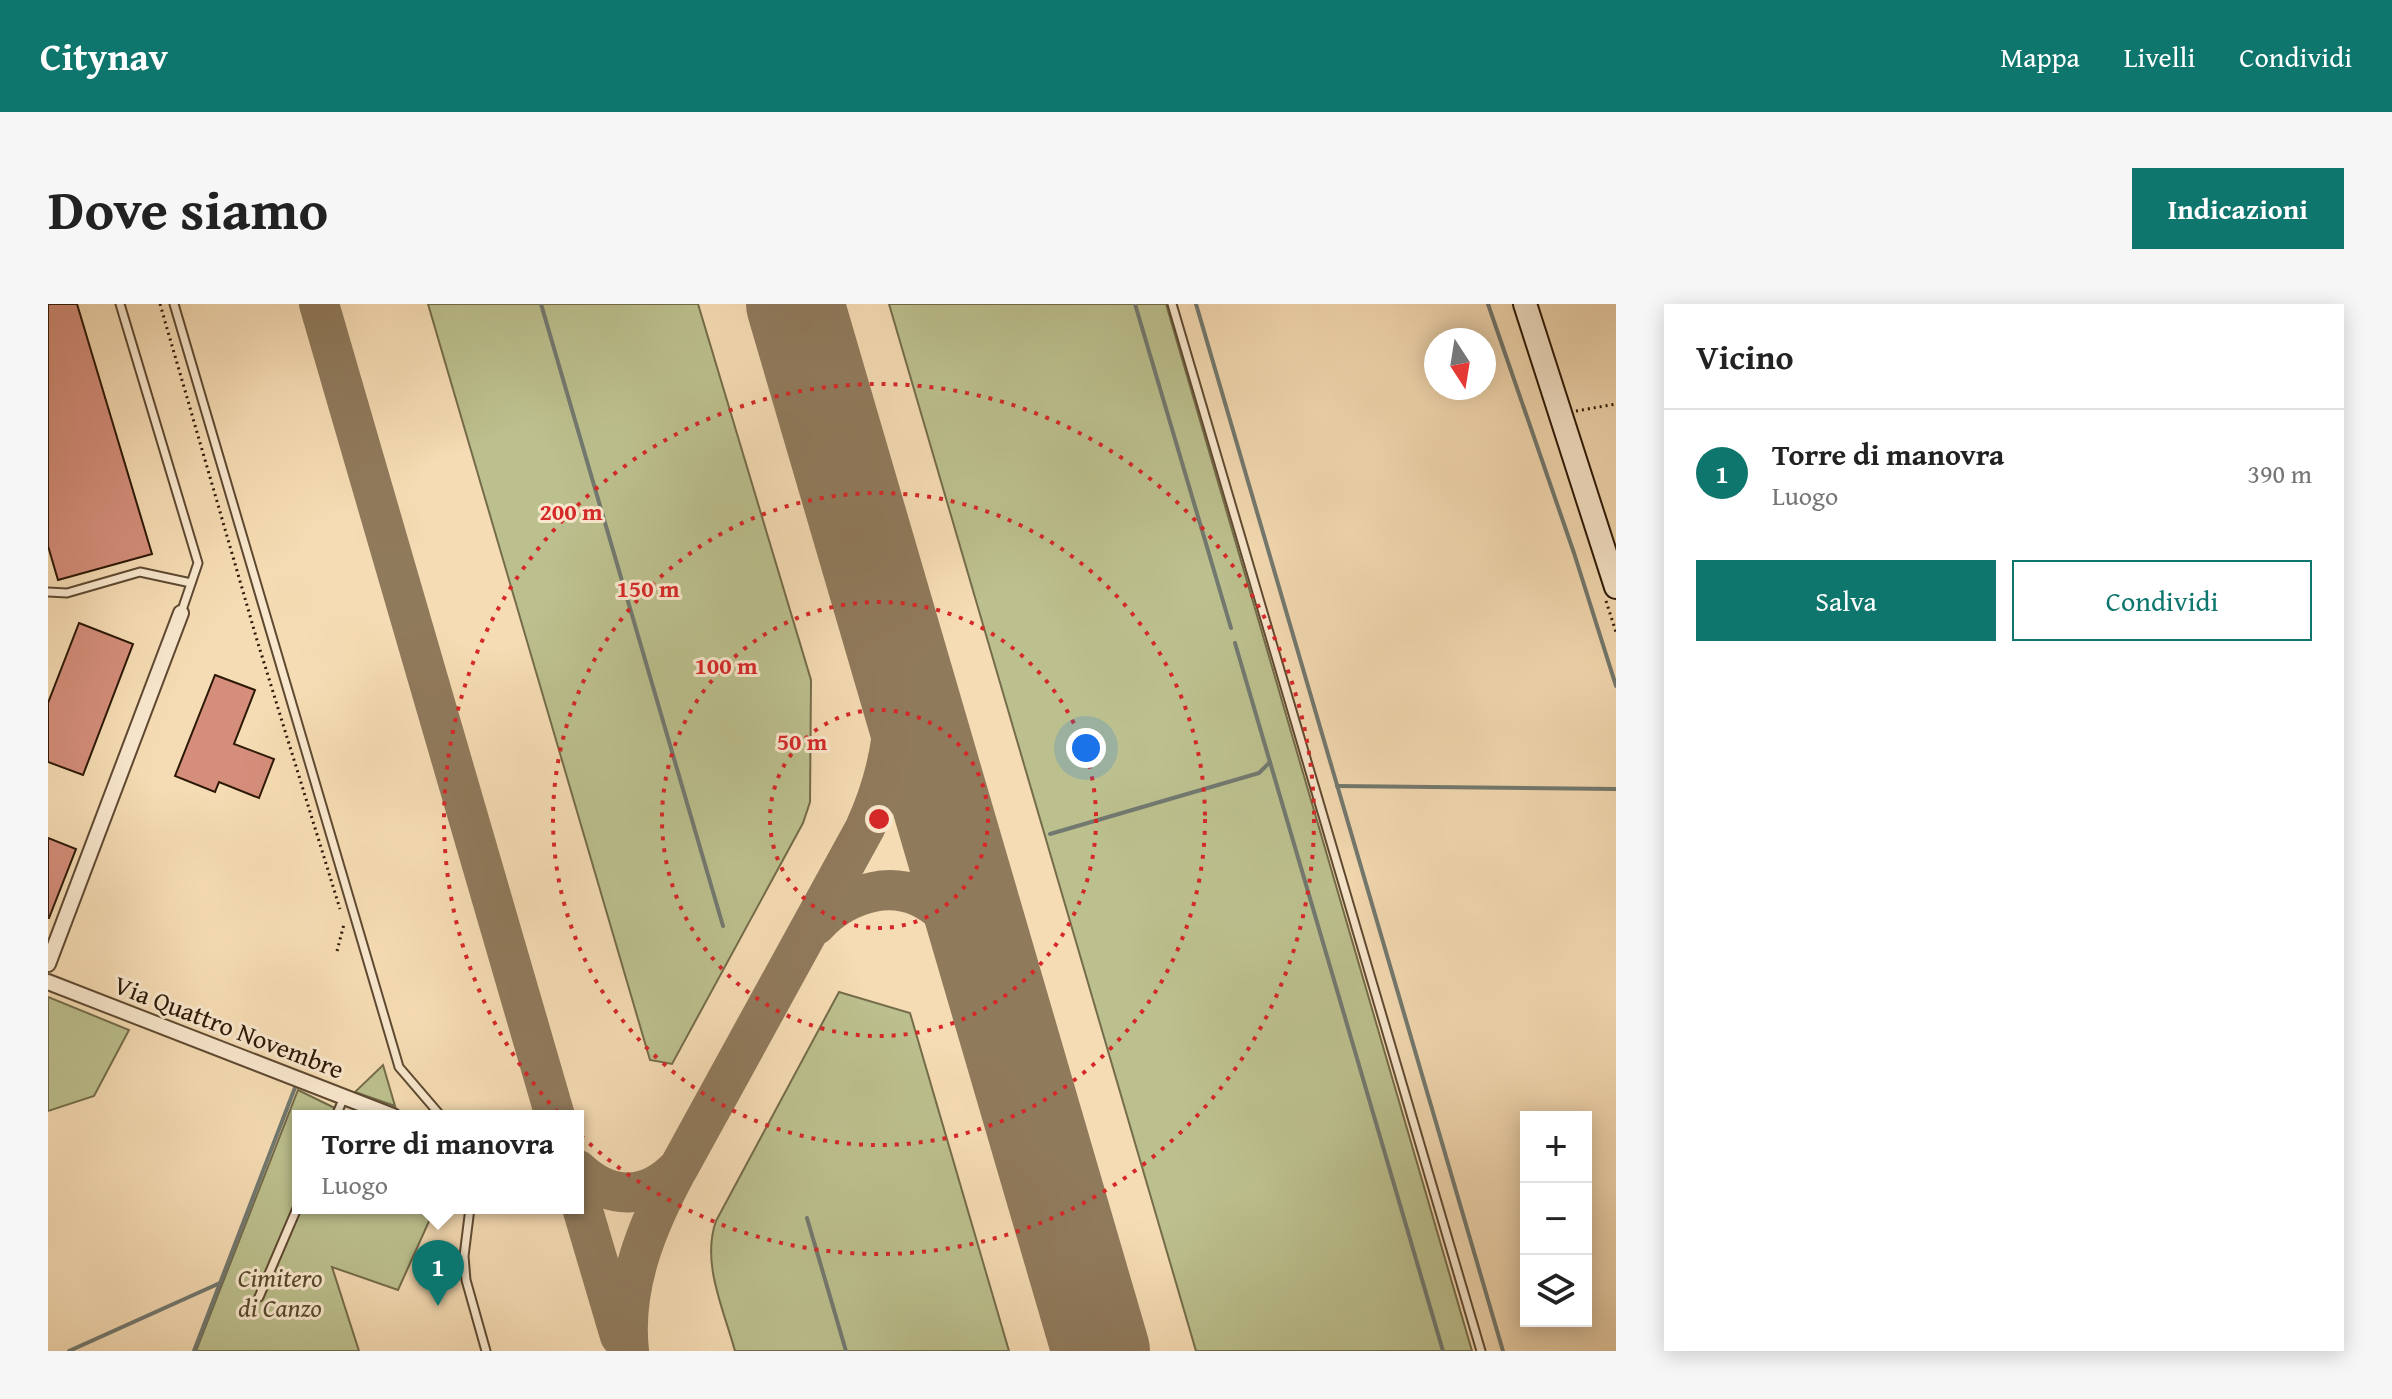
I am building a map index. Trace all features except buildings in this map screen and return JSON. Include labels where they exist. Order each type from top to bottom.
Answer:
[{"type":"street","points":[[1525,304],[1616,587]]},
{"type":"street","points":[[48,964],[181,613]]},
{"type":"street","name":"Via Quattro Novembre","points":[[48,982],[378,1110]]},
{"type":"lane","points":[[120,304],[198,563],[181,613]]},
{"type":"lane","points":[[174,304],[399,1067],[436,1110]]},
{"type":"lane","points":[[1172,304],[1481,1351]]},
{"type":"lane","points":[[48,592],[67,593],[140,572],[191,583]]},
{"type":"lane","points":[[339,1110],[344,1097]]},
{"type":"lane","points":[[259,1297],[295,1214]]},
{"type":"lane","points":[[469,1214],[464,1256],[466,1280],[486,1351]]},
{"type":"path","points":[[160,304],[261,654],[345,925],[337,951]]},
{"type":"path","points":[[1561,413],[1616,404]]},
{"type":"green space","points":[[428,304],[698,304],[811,680],[810,802],[803,823],[672,1064],[650,1060]]},
{"type":"green space","points":[[889,304],[1166,304],[1472,1351],[1196,1351]]},
{"type":"green space","points":[[839,992],[910,1013],[1009,1351],[735,1351],[713,1270],[711,1253],[716,1221]]},
{"type":"green space","points":[[48,997],[129,1030],[94,1096],[48,1111]]},
{"type":"green space","points":[[383,1065],[395,1106],[355,1092]]},
{"type":"green space","name":"Cimitero di Canzo","points":[[298,1090],[339,1110],[292,1110],[292,1214],[432,1214],[398,1290],[332,1267],[359,1351],[196,1351]]},
{"type":"waterway","points":[[541,304],[723,926]]},
{"type":"waterway","points":[[1135,304],[1231,628]]},
{"type":"waterway","points":[[1196,304],[1503,1351]]},
{"type":"waterway","points":[[1488,304],[1574,553],[1616,686]]},
{"type":"waterway","points":[[1235,643],[1443,1351]]},
{"type":"waterway","points":[[1050,834],[1259,773],[1270,762]]},
{"type":"waterway","points":[[1337,786],[1616,789]]},
{"type":"waterway","points":[[194,1351],[296,1085]]},
{"type":"waterway","points":[[807,1218],[846,1351]]},
{"type":"waterway","points":[[69,1351],[220,1283]]},
{"type":"taxiway","points":[[319,304],[553,1110]]},
{"type":"taxiway","points":[[584,1175],[616,1191],[642,1191],[655,1186],[679,1167],[865,828],[883,780],[892,735],[893,639]]},
{"type":"taxiway","points":[[816,925],[835,908],[865,894],[894,890],[913,894],[930,903],[959,929],[992,980]]},
{"type":"taxiway","points":[[629,1351],[629,1303],[639,1257],[677,1170]]},
{"type":"taxiway","points":[[584,1214],[620,1336]]},
{"type":"runway","points":[[795,304],[1101,1351]]},
{"type":"place","name":"Torre di manovra","points":[[438,1306]]}]
